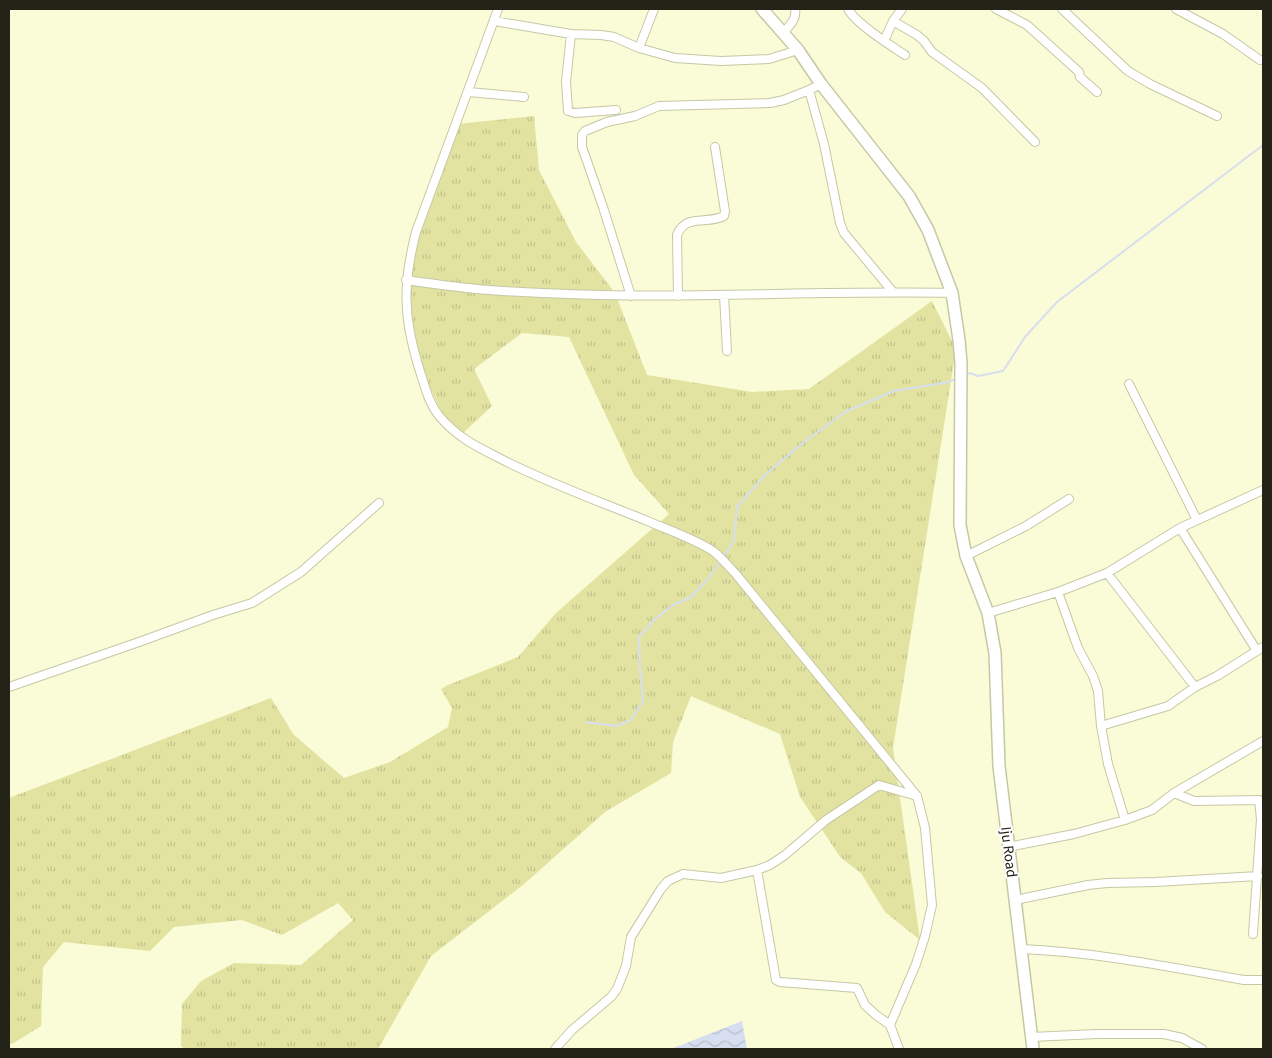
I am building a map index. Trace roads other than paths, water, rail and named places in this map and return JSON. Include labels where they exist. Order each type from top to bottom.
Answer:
[{"type":"main road","name":"Iju Road","points":[[762,9],[784,32],[909,196],[928,230],[952,293],[961,363],[960,525],[966,556],[988,613],[995,653],[999,766],[1033,1049]]},
{"type":"street","points":[[498,9],[416,232],[409,258],[406,280],[406,314],[425,386],[440,417],[466,442],[538,477],[688,538],[715,552],[735,573],[916,796],[924,828],[932,905],[926,936],[890,1025]]},
{"type":"street","points":[[639,48],[654,9]]},
{"type":"street","points":[[784,32],[795,18],[795,9]]},
{"type":"street","points":[[848,9],[852,16],[905,55]]},
{"type":"street","points":[[884,41],[893,21],[902,9]]},
{"type":"street","points":[[996,9],[1027,25],[1079,72],[1080,77],[1097,92]]},
{"type":"street","points":[[1062,9],[1128,71],[1150,84],[1217,116]]},
{"type":"street","points":[[1176,9],[1223,34],[1260,60]]},
{"type":"street","points":[[893,21],[917,35],[932,52],[982,88],[1035,142]]},
{"type":"street","points":[[494,22],[571,34],[614,37],[639,48],[675,58],[721,61],[769,59],[798,50]]},
{"type":"street","points":[[571,34],[566,82],[568,111],[575,113],[616,110]]},
{"type":"street","points":[[631,296],[582,147],[582,135],[585,131],[607,122],[635,116],[659,106],[770,103],[784,100],[822,84]]},
{"type":"street","points":[[809,90],[824,144],[840,223],[844,233],[892,292]]},
{"type":"street","points":[[469,92],[524,97]]},
{"type":"street","points":[[678,296],[677,235],[680,228],[684,224],[691,222],[724,216],[725,210],[715,147]]},
{"type":"street","points":[[406,280],[489,290],[631,296],[892,292],[952,293]]},
{"type":"street","points":[[724,295],[727,351]]},
{"type":"street","points":[[1129,384],[1197,520]]},
{"type":"street","points":[[988,613],[1058,592],[1107,573],[1180,528],[1261,491],[1263,501]]},
{"type":"street","points":[[966,556],[1026,526],[1069,499]]},
{"type":"street","points":[[9,686],[252,603],[301,572],[379,503]]},
{"type":"street","points":[[1101,726],[1168,706],[1195,687],[1217,676],[1260,649],[1180,528]]},
{"type":"street","points":[[1107,573],[1195,687]]},
{"type":"street","points":[[1058,592],[1078,648],[1093,676],[1098,691],[1101,726],[1110,772],[1126,820]]},
{"type":"street","points":[[1008,847],[1074,834],[1126,820],[1152,810],[1174,793],[1263,740]]},
{"type":"street","points":[[555,1049],[572,1030],[610,997],[617,988],[626,966],[631,937],[668,881],[683,874],[721,878],[757,870],[785,855],[826,820],[879,785],[916,796]]},
{"type":"street","points":[[1174,793],[1194,801],[1259,800],[1262,819],[1258,876],[1260,897],[1253,934]]},
{"type":"street","points":[[757,870],[776,980],[780,982],[857,988],[865,1005],[890,1025],[897,1048]]},
{"type":"street","points":[[1015,900],[1107,883],[1258,876]]},
{"type":"street","points":[[1021,949],[1064,950],[1244,980],[1263,980]]},
{"type":"street","points":[[1032,1037],[1097,1034],[1164,1034],[1182,1038],[1202,1049]]},
{"type":"water","points":[[742,1021],[747,1049],[671,1049]]},
{"type":"waterway","points":[[964,375],[970,373],[978,376],[1003,371],[1025,337],[1057,302],[1263,145]]},
{"type":"waterway","points":[[724,556],[734,541],[737,507],[765,475],[804,442],[845,412],[894,391],[949,382],[955,379]]},
{"type":"waterway","points":[[586,722],[616,726],[631,720],[643,701],[639,637],[655,619],[673,605],[691,597],[720,562]]}]
